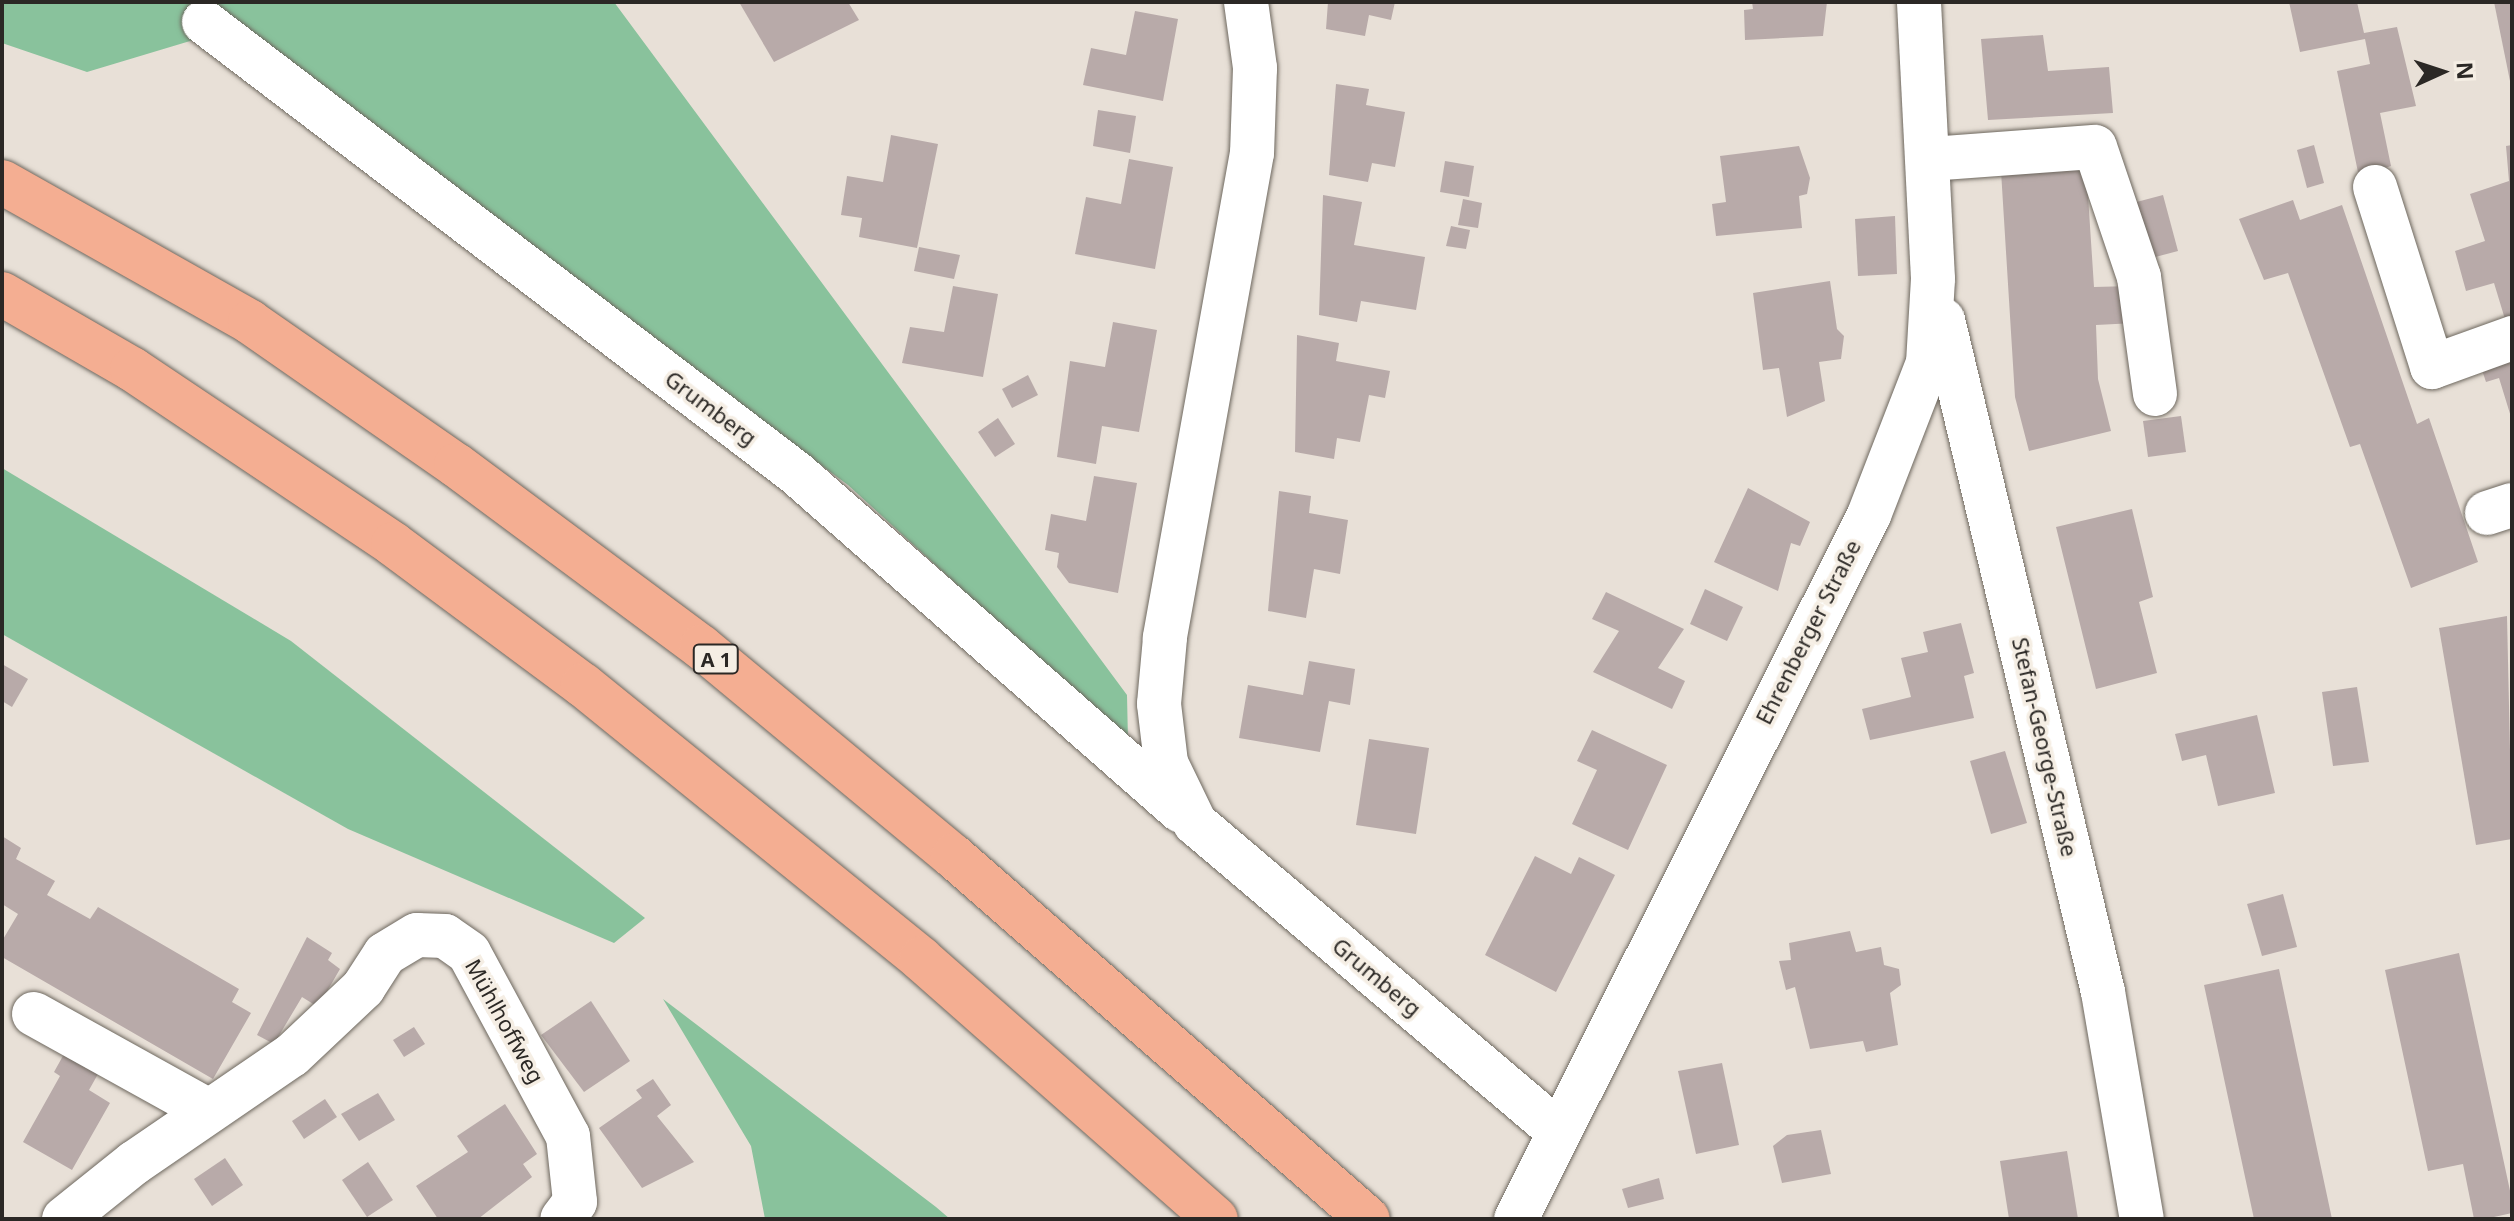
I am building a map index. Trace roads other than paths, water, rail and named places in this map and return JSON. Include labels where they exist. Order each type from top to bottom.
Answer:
[{"type":"highway","name":"A 1","points":[[2,182],[250,322],[456,465],[701,647],[953,856],[1368,1219]]},
{"type":"highway","points":[[2,294],[132,369],[369,528],[583,685],[921,959],[1216,1219]]},
{"type":"street","name":"Grumberg","points":[[1195,823],[1166,763],[1159,704],[1165,638],[1252,153],[1255,68],[1246,2]]},
{"type":"street","name":"Ehrenberger Straße","points":[[1518,1214],[1869,515],[1928,363],[1933,279],[1930,159],[1919,2]]},
{"type":"street","name":"Grumberg","points":[[204,22],[796,473],[1195,823],[1559,1132]]},
{"type":"street","points":[[1930,159],[2095,147],[2139,277],[2155,394]]},
{"type":"street","points":[[2375,187],[2432,367],[2512,338]]},
{"type":"street","name":"Stefan-George-Straße","points":[[1933,279],[2103,992],[2142,1219]]},
{"type":"street","name":"Mühlhoffweg","points":[[64,1219],[209,1111],[292,1055],[363,988],[385,954],[417,935],[445,936],[469,953],[568,1136],[575,1202],[562,1219]]},
{"type":"street","points":[[34,1014],[209,1111]]}]
